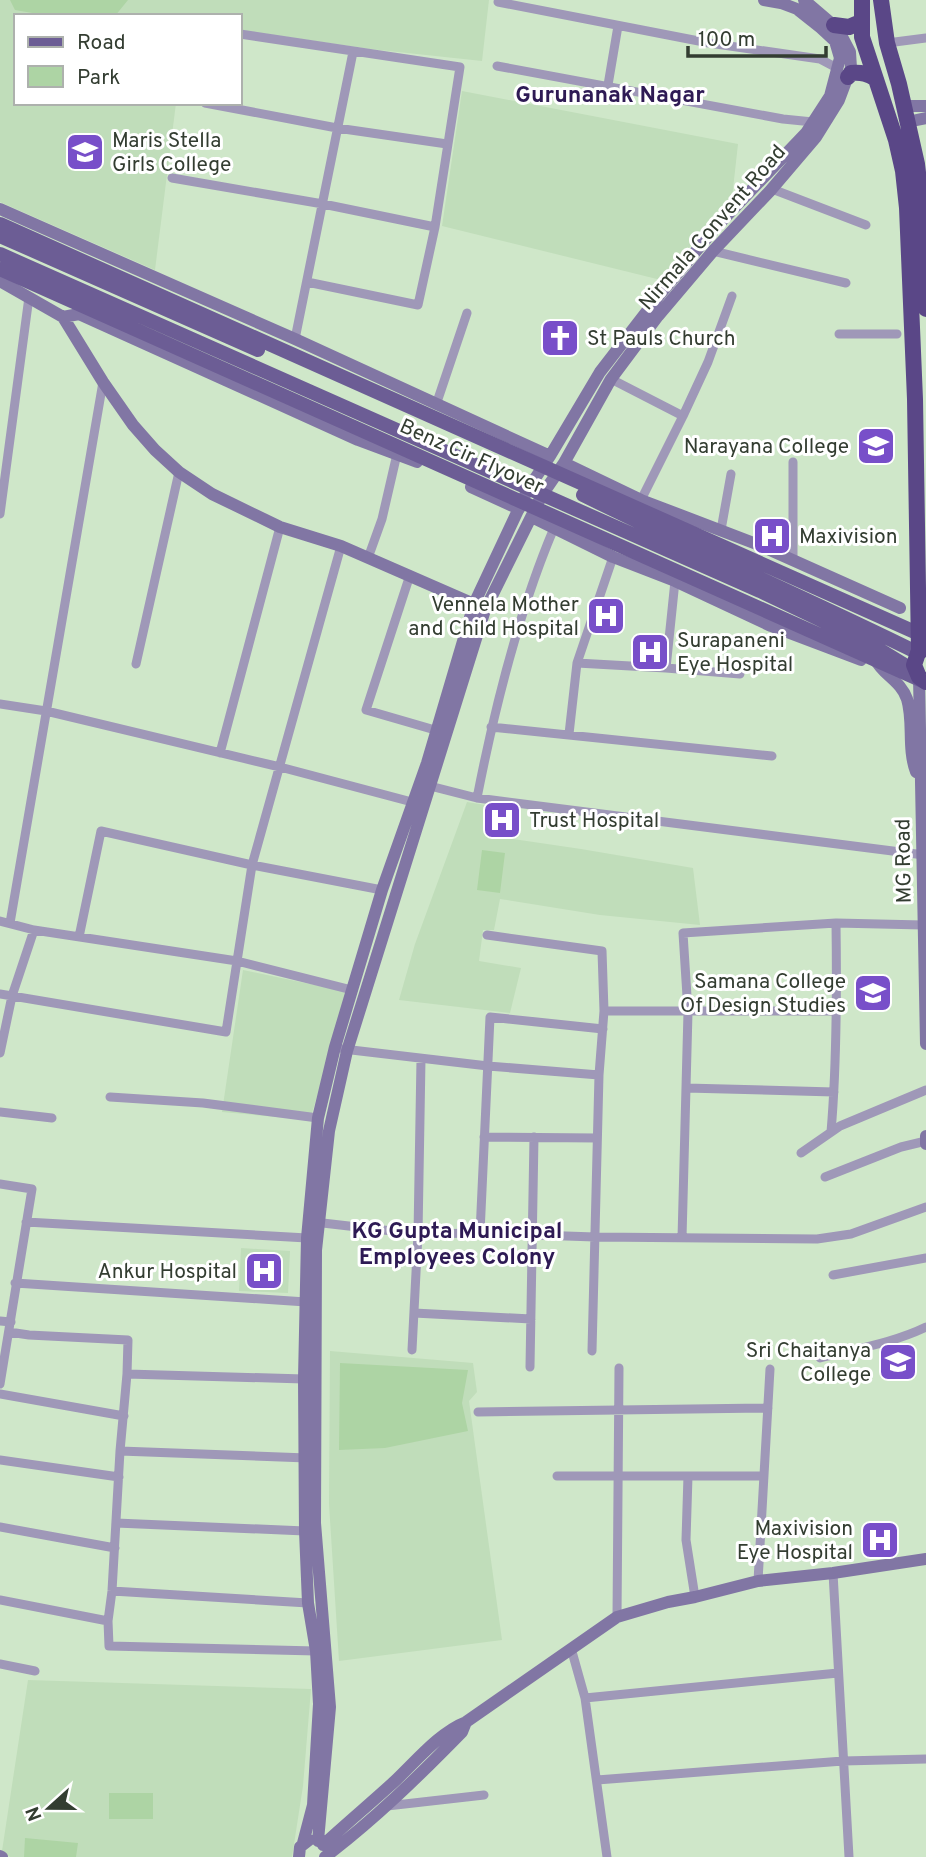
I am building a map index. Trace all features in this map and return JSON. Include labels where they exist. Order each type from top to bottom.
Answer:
[{"type":"highway","points":[[862,0],[864,47],[877,79],[903,171],[907,208],[926,309]]},
{"type":"highway","points":[[881,0],[887,43],[906,114],[918,178],[915,411],[918,594],[922,647],[915,659],[922,678]]},
{"type":"highway","points":[[834,25],[849,27],[861,22]]},
{"type":"highway","points":[[843,73],[866,74],[877,79]]},
{"type":"main road","name":"Benz Cir Flyover","points":[[0,224],[922,647]]},
{"type":"main road","points":[[0,236],[545,476],[632,519],[862,624],[922,647]]},
{"type":"main road","points":[[0,254],[760,591],[867,642],[922,678]]},
{"type":"main road","name":"Benz Cir Flyover","points":[[0,269],[922,678]]},
{"type":"street","points":[[764,0],[797,9],[844,50]]},
{"type":"street","points":[[804,0],[838,29],[844,50]]},
{"type":"street","points":[[498,2],[709,43],[820,59],[843,73]]},
{"type":"street","points":[[608,86],[618,26]]},
{"type":"street","points":[[242,34],[460,67],[435,227],[418,305],[307,282]]},
{"type":"street","points":[[887,43],[926,38]]},
{"type":"street","name":"Nirmala Convent Road","points":[[545,476],[550,456],[600,372],[716,227],[806,133],[852,61],[844,50]]},
{"type":"street","points":[[295,339],[353,52]]},
{"type":"street","points":[[497,66],[783,119],[813,122]]},
{"type":"street","name":"Nirmala Convent Road","points":[[545,476],[564,463],[611,379],[658,316],[821,131],[839,100],[843,73]]},
{"type":"street","points":[[216,105],[337,128],[447,144]]},
{"type":"street","points":[[906,114],[926,106]]},
{"type":"street","points":[[906,114],[926,118]]},
{"type":"street","points":[[172,178],[435,227]]},
{"type":"street","points":[[772,189],[866,225]]},
{"type":"street","points":[[0,209],[295,339],[550,456]]},
{"type":"street","points":[[713,251],[845,283]]},
{"type":"street","points":[[0,281],[63,317],[133,425],[179,472],[212,494],[280,527],[341,546],[474,604]]},
{"type":"street","points":[[641,500],[708,362],[732,296]]},
{"type":"street","points":[[0,514],[29,297]]},
{"type":"street","points":[[436,405],[467,313]]},
{"type":"street","points":[[63,317],[79,314],[358,440],[416,461],[519,509]]},
{"type":"street","points":[[839,334],[897,334]]},
{"type":"street","points":[[611,379],[683,416]]},
{"type":"street","points":[[10,923],[103,382]]},
{"type":"street","points":[[368,558],[382,519],[397,454]]},
{"type":"street","points":[[793,462],[793,560]]},
{"type":"street","points":[[564,463],[641,500],[793,560],[900,608]]},
{"type":"street","points":[[136,664],[179,472]]},
{"type":"street","points":[[721,530],[731,474]]},
{"type":"street","points":[[323,1850],[330,1707],[304,1379],[307,1238],[313,1222],[352,990],[382,890],[412,802],[425,785],[435,730],[474,604],[528,489],[545,476]]},
{"type":"street","points":[[299,1857],[313,1805],[319,1704],[316,1651],[308,1602],[304,1531],[309,1458],[315,1263],[313,1222],[318,1118],[382,936],[425,785],[485,610],[542,495],[545,476]]},
{"type":"street","points":[[532,517],[771,626],[878,665],[899,684],[907,699],[911,753],[921,785]]},
{"type":"street","points":[[220,753],[280,527]]},
{"type":"street","points":[[477,797],[491,727],[539,562],[554,527]]},
{"type":"street","points":[[0,994],[226,1032],[252,865],[341,546]]},
{"type":"street","points":[[569,734],[577,663],[613,556]]},
{"type":"street","points":[[410,575],[366,710],[435,730]]},
{"type":"street","points":[[666,667],[675,581]]},
{"type":"street","points":[[862,624],[900,608],[918,594]]},
{"type":"street","points":[[867,642],[878,665]]},
{"type":"street","points":[[577,663],[740,674]]},
{"type":"street","name":"MG Road","points":[[922,678],[921,785],[926,1044]]},
{"type":"street","points":[[0,704],[47,711],[412,802]]},
{"type":"street","points":[[491,727],[772,756]]},
{"type":"street","points":[[425,785],[477,797],[924,855]]},
{"type":"street","points":[[79,937],[101,831],[252,865],[382,890]]},
{"type":"street","points":[[0,921],[34,930],[237,961],[352,990]]},
{"type":"street","points":[[831,1132],[838,1011],[836,923]]},
{"type":"street","points":[[682,1238],[688,1012],[683,933],[836,923],[923,925]]},
{"type":"street","points":[[0,1053],[12,996],[34,930]]},
{"type":"street","points":[[487,935],[601,951],[604,1011],[599,1075],[592,1351]]},
{"type":"street","points":[[604,1011],[838,1011]]},
{"type":"street","points":[[480,1233],[490,1017],[603,1029]]},
{"type":"street","points":[[341,1049],[488,1066],[599,1075]]},
{"type":"street","points":[[412,1350],[418,1234],[421,1059]]},
{"type":"street","points":[[686,1088],[835,1092]]},
{"type":"street","points":[[801,1153],[840,1126],[926,1090]]},
{"type":"street","points":[[110,1097],[203,1102],[318,1118]]},
{"type":"street","points":[[0,1112],[52,1118]]},
{"type":"street","points":[[484,1137],[597,1138]]},
{"type":"street","points":[[530,1367],[534,1137]]},
{"type":"street","points":[[825,1177],[926,1140]]},
{"type":"street","points":[[0,1184],[32,1189],[0,1384]]},
{"type":"street","points":[[313,1222],[418,1234],[817,1239],[851,1234],[926,1207]]},
{"type":"street","points":[[26,1222],[307,1238]]},
{"type":"street","points":[[833,1275],[926,1258]]},
{"type":"street","points":[[15,1283],[306,1302]]},
{"type":"street","points":[[414,1313],[531,1319]]},
{"type":"street","points":[[0,1321],[29,1335],[128,1340],[112,1591],[107,1621],[109,1646],[316,1651]]},
{"type":"street","points":[[820,1358],[886,1342],[926,1326]]},
{"type":"street","points":[[617,1617],[619,1368]]},
{"type":"street","points":[[758,1580],[770,1369]]},
{"type":"street","points":[[127,1374],[304,1379]]},
{"type":"street","points":[[0,1394],[124,1416]]},
{"type":"street","points":[[478,1412],[768,1408]]},
{"type":"street","points":[[120,1451],[309,1458]]},
{"type":"street","points":[[0,1460],[119,1477]]},
{"type":"street","points":[[557,1476],[764,1476]]},
{"type":"street","points":[[688,1476],[686,1540],[695,1597]]},
{"type":"street","points":[[116,1523],[304,1531]]},
{"type":"street","points":[[0,1527],[115,1548]]},
{"type":"street","points":[[323,1850],[429,1748],[617,1617],[758,1580],[833,1573],[926,1559]]},
{"type":"street","points":[[833,1573],[849,1857],[842,1857]]},
{"type":"street","points":[[112,1591],[308,1602]]},
{"type":"street","points":[[0,1600],[107,1621]]},
{"type":"street","points":[[571,1648],[585,1698],[607,1857]]},
{"type":"street","points":[[0,1664],[35,1671]]},
{"type":"street","points":[[585,1698],[838,1673]]},
{"type":"street","points":[[323,1850],[356,1834],[387,1807],[462,1732],[466,1722]]},
{"type":"street","points":[[597,1780],[843,1761],[926,1759]]},
{"type":"street","points":[[387,1807],[484,1795]]},
{"type":"street","points":[[303,1843],[310,1840],[323,1850]]},
{"type":"shaded area","name":"Maris Stella Girls College","points":[[0,0],[489,0],[482,61],[370,49],[242,30],[242,14],[14,14],[14,105],[176,105],[155,270],[0,202]]},
{"type":"shaded area","points":[[462,91],[738,144],[732,198],[661,280],[442,226]]},
{"type":"shaded area","points":[[467,802],[491,806],[486,835],[693,868],[700,925],[600,915],[500,899],[494,930],[483,930],[479,961],[521,968],[510,1013],[399,1000],[415,944]]},
{"type":"shaded area","points":[[243,970],[348,992],[310,1120],[222,1112]]},
{"type":"shaded area","name":"Ankur Hospital","points":[[241,1248],[290,1251],[288,1293],[239,1291]]},
{"type":"shaded area","points":[[330,1351],[473,1363],[477,1392],[469,1401],[502,1640],[339,1661],[329,1504]]},
{"type":"shaded area","points":[[28,1680],[311,1689],[303,1786],[292,1857],[10,1857],[2,1851]]},
{"type":"green space","points":[[10,0],[128,0],[117,14],[38,14],[15,10]]},
{"type":"green space","points":[[482,850],[505,853],[500,893],[477,890]]},
{"type":"green space","points":[[340,1363],[468,1370],[462,1403],[468,1431],[385,1448],[339,1450]]},
{"type":"green space","points":[[109,1793],[153,1793],[153,1819],[109,1819]]},
{"type":"green space","points":[[25,1838],[78,1843],[76,1857],[24,1857]]},
{"type":"place","name":"Maris Stella Girls College","points":[[85,152]]},
{"type":"place","name":"St Pauls Church","points":[[560,338]]},
{"type":"place","name":"Narayana College","points":[[876,446]]},
{"type":"place","name":"Maxivision","points":[[772,536]]},
{"type":"place","name":"Vennela Mother and Child Hospital","points":[[606,616]]},
{"type":"place","name":"Surapaneni Eye Hospital","points":[[650,652]]},
{"type":"place","name":"Trust Hospital","points":[[502,820]]},
{"type":"place","name":"Samana College Of Design Studies","points":[[873,993]]},
{"type":"place","name":"Ankur Hospital","points":[[264,1271]]},
{"type":"place","name":"Sri Chaitanya College","points":[[898,1362]]},
{"type":"place","name":"Maxivision Eye Hospital","points":[[880,1540]]},
{"type":"district","name":"Gurunanak Nagar","points":[[610,94]]},
{"type":"district","name":"KG Gupta Municipal Employees Colony","points":[[457,1243]]}]
